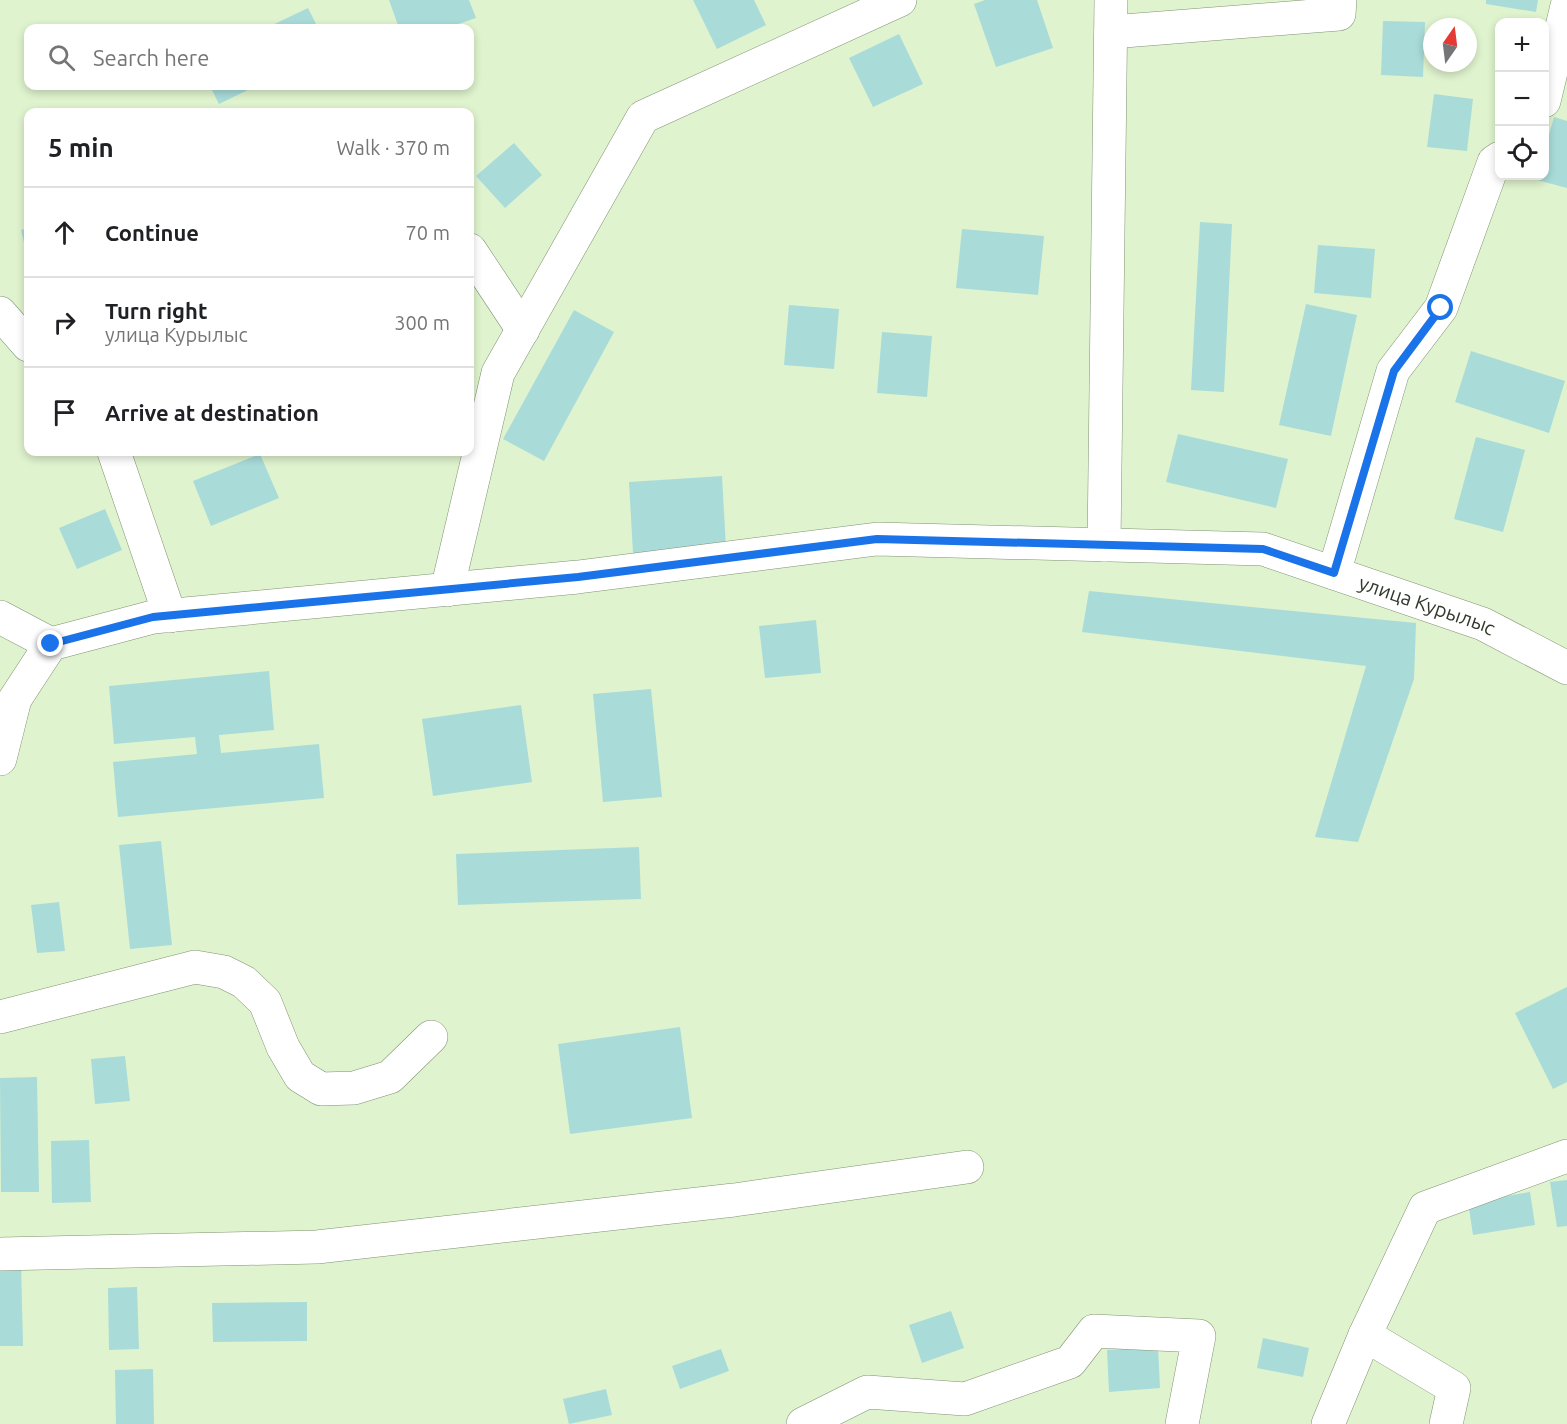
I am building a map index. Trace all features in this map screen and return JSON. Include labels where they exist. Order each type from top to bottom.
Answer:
[{"type":"street","points":[[447,590],[498,373],[643,117],[900,0]]},
{"type":"street","points":[[1104,545],[1111,16],[1339,14],[1340,0]]},
{"type":"street","points":[[1549,84],[1567,6]]},
{"type":"street","points":[[1334,573],[1394,371],[1441,308],[1495,161]]},
{"type":"street","points":[[474,256],[523,330]]},
{"type":"street","points":[[0,313],[24,340]]},
{"type":"street","points":[[115,456],[171,616]]},
{"type":"street","name":"улица Курылыс","points":[[51,644],[153,617],[590,576],[877,539],[1263,549],[1483,624],[1567,668]]},
{"type":"street","points":[[0,617],[51,644],[15,699],[0,759]]},
{"type":"street","points":[[0,1017],[195,967],[224,972],[244,982],[265,1002],[283,1047],[300,1076],[321,1089],[354,1088],[390,1077],[431,1036]]},
{"type":"street","points":[[1328,1424],[1365,1335],[1425,1208],[1567,1156]]},
{"type":"street","points":[[0,1254],[317,1247],[734,1200],[967,1167]]},
{"type":"street","points":[[803,1424],[867,1392],[964,1399],[1071,1362],[1094,1331],[1198,1336],[1182,1424]]},
{"type":"street","points":[[1365,1335],[1454,1388],[1446,1424]]},
{"type":"building","points":[[389,0],[469,0],[476,18],[458,24],[398,24]]},
{"type":"building","points":[[693,0],[754,0],[766,25],[717,49]]},
{"type":"building","points":[[985,0],[1037,0],[1053,48],[996,67],[974,4]]},
{"type":"building","points":[[1486,0],[1538,0],[1536,12],[1486,4]]},
{"type":"building","points":[[308,8],[316,24],[274,24]]},
{"type":"building","points":[[1383,21],[1423,22],[1423,77],[1381,75]]},
{"type":"building","points":[[899,34],[923,84],[873,107],[849,58]]},
{"type":"building","points":[[212,90],[248,90],[219,104]]},
{"type":"building","points":[[1434,94],[1473,99],[1467,151],[1427,147]]},
{"type":"building","points":[[1554,117],[1567,121],[1567,188],[1537,180],[1549,180],[1549,134]]},
{"type":"building","points":[[514,143],[542,175],[505,208],[476,176]]},
{"type":"building","points":[[1200,222],[1232,224],[1224,392],[1191,390]]},
{"type":"building","points":[[962,229],[1044,236],[1038,295],[956,288]]},
{"type":"building","points":[[1318,245],[1375,249],[1371,298],[1314,293]]},
{"type":"building","points":[[1306,304],[1357,315],[1331,436],[1279,425]]},
{"type":"building","points":[[789,305],[839,309],[834,369],[784,365]]},
{"type":"building","points":[[574,310],[614,332],[544,461],[503,439]]},
{"type":"building","points":[[882,332],[932,336],[927,397],[877,393]]},
{"type":"building","points":[[1471,351],[1565,381],[1549,433],[1455,402]]},
{"type":"building","points":[[1178,434],[1288,459],[1276,508],[1166,482]]},
{"type":"building","points":[[1476,437],[1525,450],[1503,532],[1454,519]]},
{"type":"building","points":[[255,456],[261,456],[279,498],[211,526],[193,481]]},
{"type":"building","points":[[722,476],[726,548],[633,553],[629,482]]},
{"type":"building","points":[[105,509],[122,550],[77,569],[59,528]]},
{"type":"building","points":[[1089,591],[1416,623],[1414,679],[1358,842],[1315,837],[1366,666],[1082,632]]},
{"type":"building","points":[[816,620],[821,673],[765,678],[759,626]]},
{"type":"building","points":[[269,671],[274,730],[219,735],[221,753],[319,744],[324,798],[118,817],[113,762],[197,754],[195,737],[114,744],[109,686]]},
{"type":"building","points":[[651,689],[662,797],[603,802],[593,694]]},
{"type":"building","points":[[521,705],[532,782],[433,796],[422,719]]},
{"type":"building","points":[[161,841],[172,945],[130,949],[119,845]]},
{"type":"building","points":[[639,847],[641,899],[458,905],[456,854]]},
{"type":"building","points":[[59,902],[65,951],[37,953],[31,905]]},
{"type":"building","points":[[1567,987],[1567,1082],[1553,1089],[1515,1013]]},
{"type":"building","points":[[680,1027],[692,1118],[570,1134],[558,1044]]},
{"type":"building","points":[[125,1056],[130,1101],[95,1104],[91,1059]]},
{"type":"building","points":[[37,1077],[39,1192],[1,1192],[0,1078]]},
{"type":"building","points":[[89,1140],[91,1202],[52,1203],[51,1141]]},
{"type":"building","points":[[1567,1180],[1567,1226],[1557,1227],[1550,1182]]},
{"type":"building","points":[[1530,1192],[1535,1225],[1473,1235],[1468,1202]]},
{"type":"building","points":[[21,1262],[23,1346],[0,1346],[0,1263]]},
{"type":"building","points":[[137,1287],[139,1349],[109,1350],[108,1288]]},
{"type":"building","points":[[307,1302],[307,1341],[213,1342],[212,1303]]},
{"type":"building","points":[[951,1311],[964,1348],[922,1363],[909,1325]]},
{"type":"building","points":[[1263,1338],[1309,1348],[1303,1377],[1257,1368]]},
{"type":"building","points":[[1158,1347],[1160,1388],[1109,1392],[1107,1350]]},
{"type":"building","points":[[721,1349],[729,1371],[680,1389],[672,1366]]},
{"type":"building","points":[[153,1369],[154,1424],[116,1424],[115,1370]]},
{"type":"building","points":[[606,1389],[612,1415],[569,1424],[563,1399]]},
{"type":"route","points":[[51,644],[153,617],[578,577],[877,539],[1263,549],[1334,573],[1394,371],[1441,308]]}]
